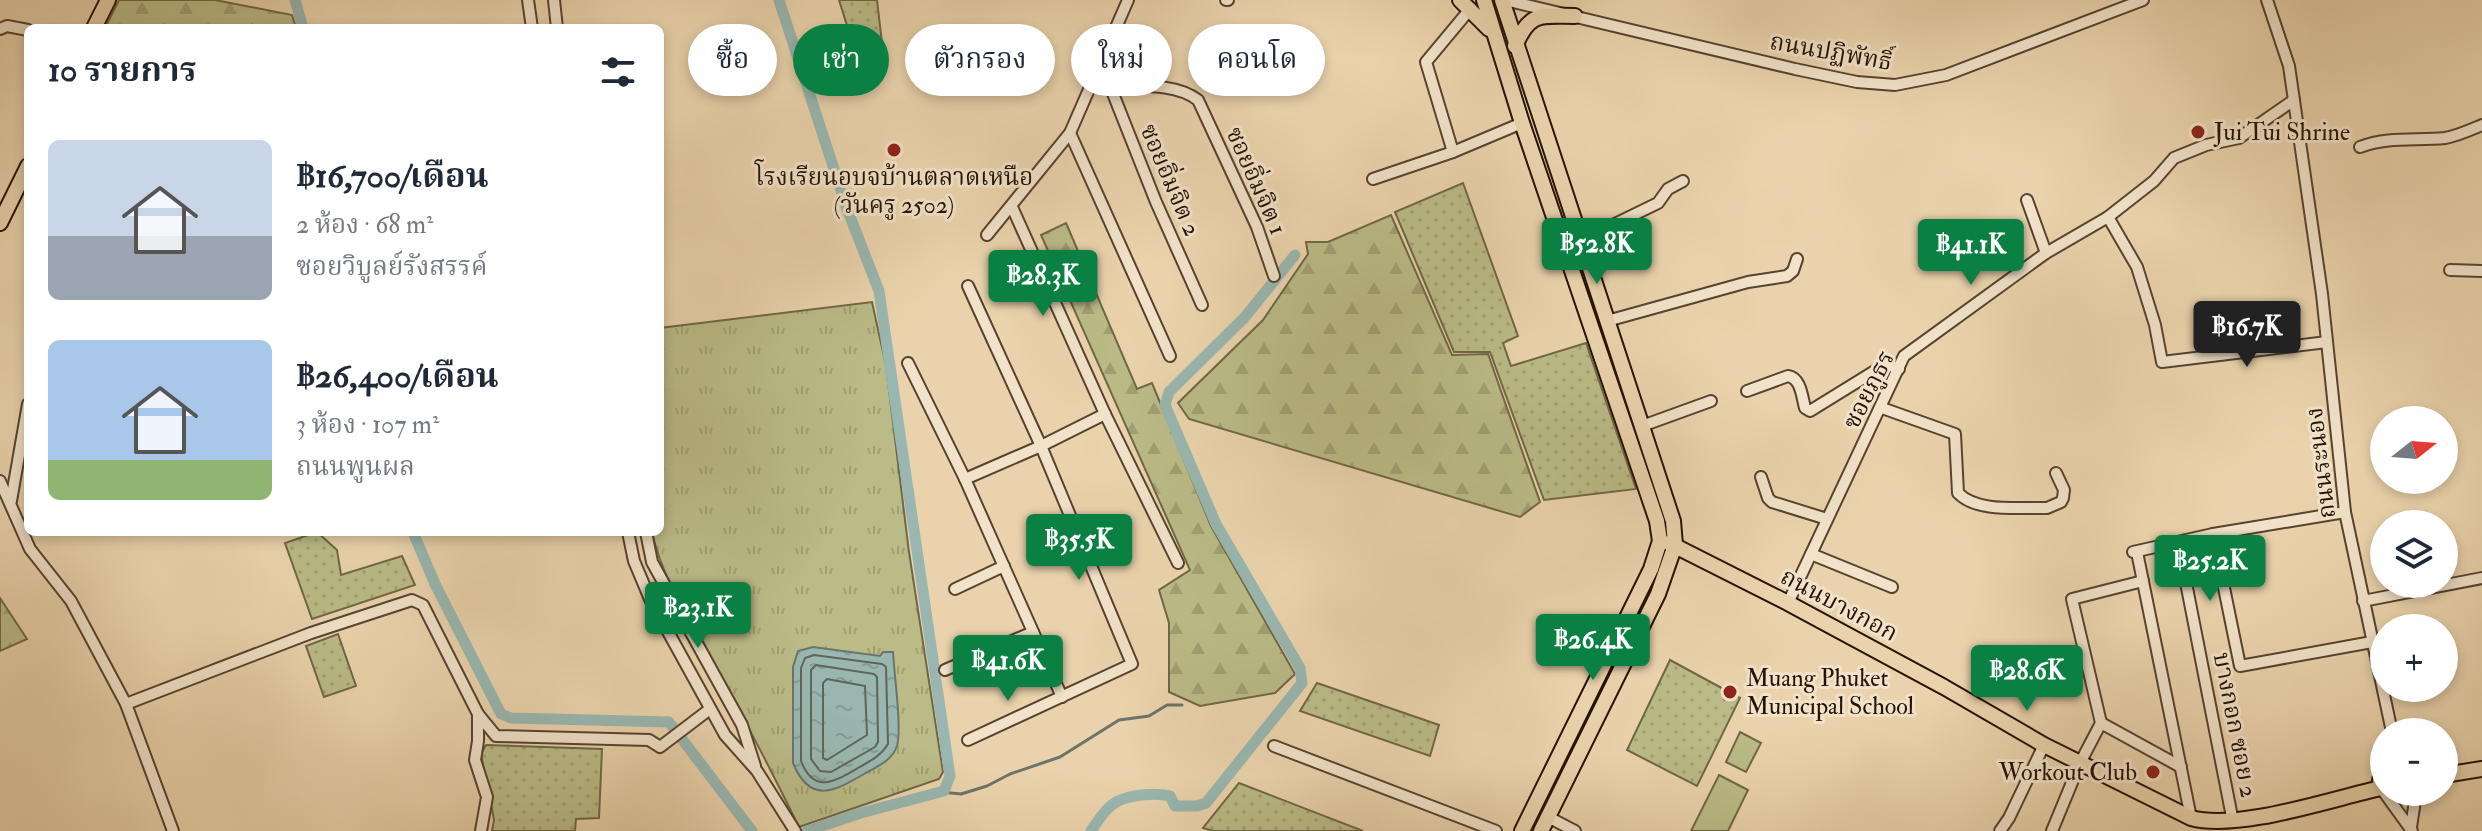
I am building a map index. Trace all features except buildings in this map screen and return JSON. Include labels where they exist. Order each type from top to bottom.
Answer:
[{"type":"main road","points":[[96,24],[108,0]]},
{"type":"main road","points":[[1504,0],[1515,46],[1673,521],[1658,594],[1545,824]]},
{"type":"main road","points":[[1472,3],[1496,39],[1657,521],[1668,543]]},
{"type":"main road","points":[[1515,46],[1524,26],[1540,16],[1575,16]]},
{"type":"main road","points":[[2,215],[24,174]]},
{"type":"main road","points":[[1522,831],[1668,543]]},
{"type":"main road","name":"ถนนบางกอก","points":[[1668,543],[1951,690],[2044,745],[2209,826],[2370,791]]},
{"type":"main road","points":[[2458,773],[2482,769]]},
{"type":"street","points":[[528,0],[531,24]]},
{"type":"street","points":[[554,0],[557,24]]},
{"type":"street","points":[[1118,24],[1128,0]]},
{"type":"street","name":"ถนนปฏิพัทธิ์","points":[[1504,0],[1795,69],[1857,82],[1895,85],[1946,75],[2143,0]]},
{"type":"street","name":"ถนนระนอง","points":[[2267,0],[2289,66],[2327,342],[2345,512],[2370,633]]},
{"type":"street","points":[[1453,152],[1426,62],[1472,3]]},
{"type":"street","points":[[0,29],[7,26],[24,29]]},
{"type":"street","name":"ซอยอิ่มจิต 1","points":[[1172,89],[1189,93],[1198,100],[1257,227],[1274,276]]},
{"type":"street","points":[[987,235],[1070,133],[1086,96]]},
{"type":"street","name":"ซอยอิ่มจิต 2","points":[[1114,96],[1156,202],[1202,305]]},
{"type":"street","name":"ซอยภูธร","points":[[1788,603],[1904,356],[2046,253],[2108,217],[2154,181],[2174,158],[2206,145],[2239,138],[2294,100]]},
{"type":"street","points":[[1373,179],[1453,152],[1522,123]]},
{"type":"street","points":[[2360,147],[2395,138],[2448,138],[2482,125]]},
{"type":"street","points":[[1070,133],[1170,356]]},
{"type":"street","points":[[1580,241],[1658,203],[1668,189],[1683,181]]},
{"type":"street","points":[[2027,200],[2046,253]]},
{"type":"street","points":[[1012,207],[1105,414],[1178,563]]},
{"type":"street","points":[[2108,217],[2137,267],[2155,325],[2162,362],[2327,342]]},
{"type":"street","points":[[1607,321],[1748,282],[1787,276],[1793,271],[1797,259]]},
{"type":"street","points":[[2450,270],[2482,271]]},
{"type":"street","points":[[968,286],[1041,446],[1132,664],[968,740]]},
{"type":"street","points":[[908,363],[965,479],[1062,697]]},
{"type":"street","points":[[1747,391],[1788,376],[1793,377],[1805,408],[1810,411],[1878,369],[1891,366],[1899,369]]},
{"type":"street","points":[[1642,426],[1711,401]]},
{"type":"street","points":[[1882,408],[1955,434],[1958,493],[1966,500],[1982,505],[2054,506],[2063,498],[2064,490],[2056,473]]},
{"type":"street","points":[[965,479],[1105,414]]},
{"type":"street","points":[[11,503],[24,427]]},
{"type":"street","points":[[1761,477],[1772,502],[1827,519]]},
{"type":"street","points":[[0,481],[24,534]]},
{"type":"street","points":[[2191,818],[2158,668],[2143,581],[2134,552],[2213,534],[2345,512]]},
{"type":"street","points":[[2213,534],[2240,666],[2370,642]]},
{"type":"street","points":[[25,536],[30,549],[71,601],[126,704],[173,831]]},
{"type":"street","points":[[629,536],[634,561],[650,599],[710,709],[725,735],[757,771],[795,831]]},
{"type":"street","points":[[647,536],[652,562],[742,725],[757,771]]},
{"type":"street","name":"บางกอก ซอย 2","points":[[2178,542],[2233,822]]},
{"type":"street","points":[[1811,554],[1892,587]]},
{"type":"street","points":[[955,589],[1004,566]]},
{"type":"street","points":[[2363,601],[2482,578]]},
{"type":"street","points":[[2052,831],[2080,763],[2101,723],[2072,599],[2143,581]]},
{"type":"street","points":[[126,704],[311,633],[412,600],[423,605],[478,714],[496,736],[649,740],[660,747],[710,709]]},
{"type":"street","points":[[945,670],[1033,632]]},
{"type":"street","points":[[478,714],[475,760],[487,797],[481,831]]},
{"type":"street","points":[[2101,723],[2181,767]]},
{"type":"street","points":[[2000,831],[2044,745]]},
{"type":"street","points":[[1274,746],[1496,831]]},
{"type":"street","points":[[2394,806],[2411,829]]},
{"type":"street","points":[[2411,829],[2414,806]]},
{"type":"street","points":[[1545,824],[1575,831]]},
{"type":"green space","points":[[119,0],[215,0],[292,15],[295,24],[107,24]]},
{"type":"green space","points":[[839,0],[877,0],[880,24],[847,24]]},
{"type":"green space","points":[[1463,183],[1518,336],[1503,343],[1511,366],[1586,343],[1636,489],[1544,500],[1490,352],[1454,352],[1395,212]]},
{"type":"green space","points":[[1391,215],[1452,355],[1488,354],[1540,502],[1520,517],[1189,419],[1178,403],[1263,320],[1308,254],[1306,242],[1328,242]]},
{"type":"green space","points":[[1066,223],[1137,389],[1152,383],[1211,526],[1295,674],[1275,693],[1200,706],[1169,692],[1169,623],[1159,590],[1190,570],[1041,235]]},
{"type":"green space","points":[[872,302],[886,366],[909,552],[943,772],[939,779],[799,827],[678,600],[653,536],[664,536],[664,328]]},
{"type":"green space","points":[[305,536],[321,536],[337,550],[341,575],[402,556],[415,585],[312,619],[285,543]]},
{"type":"green space","points":[[0,598],[27,639],[0,651]]},
{"type":"green space","points":[[338,634],[356,686],[324,697],[306,646]]},
{"type":"green space","points":[[1670,660],[1740,698],[1697,786],[1627,750]]},
{"type":"green space","points":[[1317,683],[1439,725],[1430,756],[1300,711]]},
{"type":"green space","points":[[1740,732],[1761,743],[1746,772],[1726,762]]},
{"type":"green space","points":[[486,745],[602,749],[599,818],[576,819],[575,831],[492,831],[494,820],[481,754]]},
{"type":"green space","points":[[1719,775],[1748,790],[1728,831],[1691,831]]},
{"type":"green space","points":[[1239,783],[1363,831],[1213,831],[1203,828]]},
{"type":"water","points":[[813,647],[880,656],[883,652],[893,652],[897,700],[898,738],[891,756],[853,780],[824,791],[807,785],[793,763],[793,667],[798,651]]},
{"type":"waterway","points":[[295,0],[302,24]]},
{"type":"waterway","points":[[779,0],[846,206],[879,291],[950,776],[944,791],[807,831]]},
{"type":"waterway","points":[[1091,831],[1110,807],[1130,797],[1151,794],[1170,796],[1175,806],[1206,803],[1302,683],[1300,668],[1216,524],[1165,405],[1169,392],[1245,317],[1295,255]]},
{"type":"waterway","points":[[415,536],[435,584],[501,714],[511,718],[669,722],[752,831]]},
{"type":"waterway","points":[[941,792],[961,794],[987,786],[1010,774],[1060,757],[1119,720],[1149,716],[1167,705],[1182,705]]},
{"type":"place","name":"Jui Tui Shrine","points":[[2198,132]]},
{"type":"place","name":"โรงเรียนอบจบ้านตลาดเหนือ (วันครู 2502)","points":[[894,150]]},
{"type":"place","name":"Muang Phuket Municipal School","points":[[1730,692]]},
{"type":"place","name":"Workout Club","points":[[2153,772]]}]
